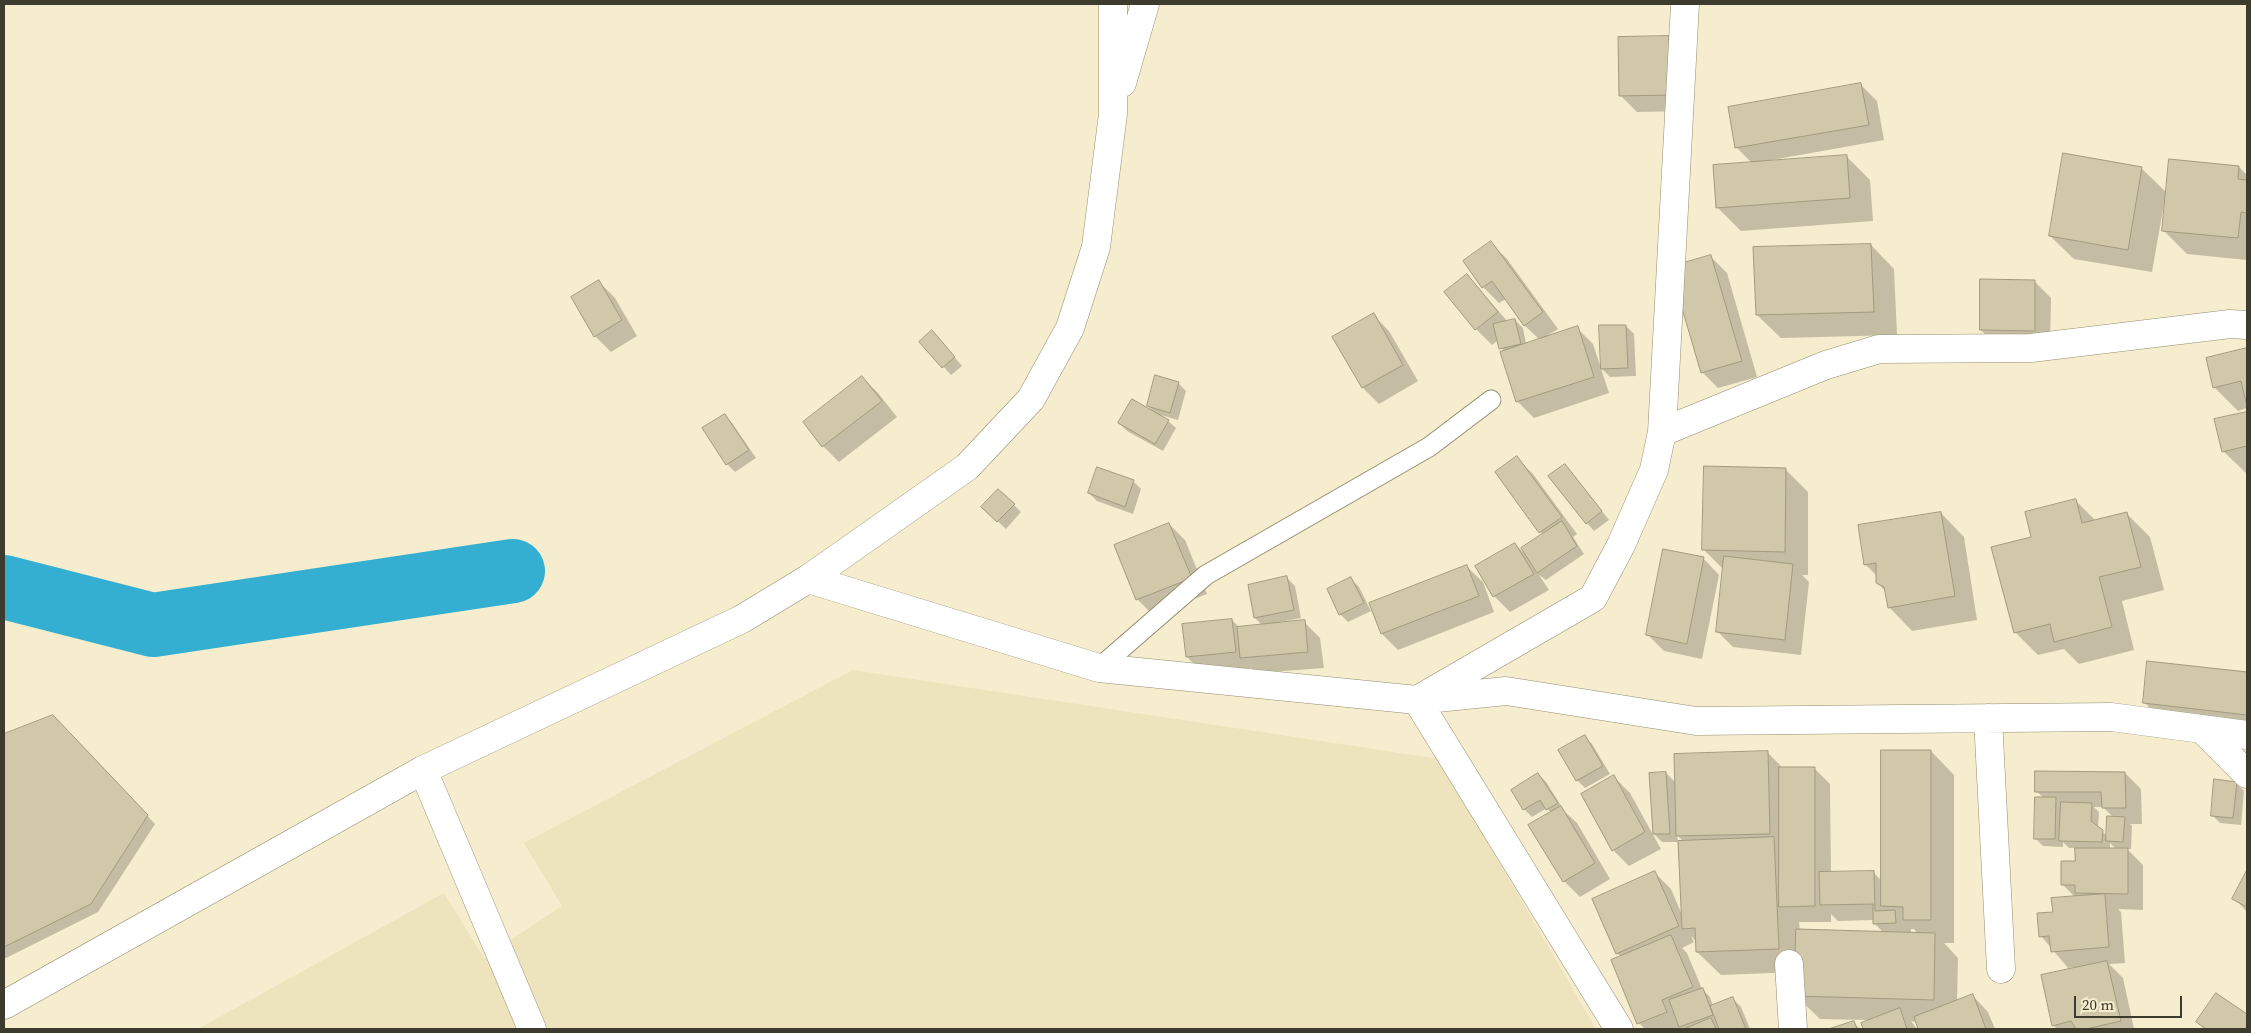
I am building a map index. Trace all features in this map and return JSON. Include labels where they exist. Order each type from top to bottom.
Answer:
[{"type":"street","points":[[4,1005],[423,770],[742,619],[808,579],[967,467],[1030,399],[1070,328],[1096,247],[1113,114],[1113,4]]},
{"type":"street","points":[[1113,114],[1145,4]]},
{"type":"street","points":[[1417,700],[1593,598],[1621,545],[1654,470],[1662,432],[1685,4]]},
{"type":"street","points":[[1662,432],[1826,365],[1879,349],[2031,348],[2230,324],[2247,325]]},
{"type":"street","points":[[808,579],[1099,668],[1417,700],[1506,691],[1696,721],[2111,717],[2247,736]]},
{"type":"street","points":[[1417,700],[1620,1029]]},
{"type":"street","points":[[1988,718],[2001,969]]},
{"type":"street","points":[[2202,729],[2247,774]]},
{"type":"street","points":[[423,770],[532,1029]]},
{"type":"street","points":[[1789,964],[1793,1029]]},
{"type":"lane","points":[[1099,668],[1206,574],[1428,447],[1491,400]]},
{"type":"shaded area","points":[[853,670],[1439,759],[1596,1029],[198,1029],[444,893],[484,958],[562,906],[524,843]]},
{"type":"building","points":[[1669,36],[1671,95],[1619,96],[1618,37]]},
{"type":"building","points":[[1861,83],[1869,125],[1735,148],[1728,107]]},
{"type":"building","points":[[2063,153],[2142,167],[2128,250],[2049,236]]},
{"type":"building","points":[[1847,155],[1850,198],[1716,208],[1713,165]]},
{"type":"building","points":[[2169,159],[2239,166],[2238,179],[2247,180],[2247,213],[2241,212],[2238,238],[2162,231]]},
{"type":"building","points":[[1491,241],[1543,312],[1524,326],[1492,281],[1482,288],[1463,261]]},
{"type":"building","points":[[1871,244],[1874,312],[1756,315],[1753,247]]},
{"type":"building","points":[[1711,255],[1742,361],[1701,373],[1670,267]]},
{"type":"building","points":[[1467,274],[1498,312],[1475,330],[1444,292]]},
{"type":"building","points":[[1980,279],[2035,280],[2035,331],[1980,330]]},
{"type":"building","points":[[599,280],[622,320],[594,337],[571,297]]},
{"type":"building","points":[[1374,313],[1403,365],[1362,388],[1332,337]]},
{"type":"building","points":[[1515,319],[1521,344],[1499,349],[1493,324]]},
{"type":"building","points":[[1599,325],[1626,325],[1628,368],[1601,369]]},
{"type":"building","points":[[1578,326],[1594,377],[1516,402],[1500,352]]},
{"type":"building","points":[[932,330],[955,357],[942,368],[919,342]]},
{"type":"building","points":[[2247,348],[2247,406],[2241,381],[2213,388],[2206,358]]},
{"type":"building","points":[[1155,375],[1179,382],[1170,413],[1147,406]]},
{"type":"building","points":[[862,376],[882,401],[822,447],[803,422]]},
{"type":"building","points":[[1132,399],[1169,420],[1155,444],[1118,423]]},
{"type":"building","points":[[2247,412],[2247,446],[2222,452],[2214,419]]},
{"type":"building","points":[[725,414],[749,450],[726,465],[702,428]]},
{"type":"building","points":[[1517,456],[1562,517],[1539,533],[1495,472]]},
{"type":"building","points":[[1565,464],[1602,511],[1586,524],[1548,476]]},
{"type":"building","points":[[1704,466],[1786,468],[1785,552],[1702,550]]},
{"type":"building","points":[[1097,467],[1134,480],[1125,507],[1088,493]]},
{"type":"building","points":[[998,489],[1015,504],[997,522],[981,507]]},
{"type":"building","points":[[2076,499],[2082,523],[2127,512],[2141,567],[2099,577],[2112,627],[2054,642],[2050,624],[2014,633],[1991,547],[2031,537],[2025,512]]},
{"type":"building","points":[[1941,512],[1955,596],[1888,608],[1884,587],[1876,583],[1876,563],[1864,565],[1858,525]]},
{"type":"building","points":[[1562,521],[1577,546],[1537,573],[1521,548]]},
{"type":"building","points":[[1169,523],[1192,578],[1136,600],[1114,545]]},
{"type":"building","points":[[1515,543],[1534,574],[1493,597],[1475,566]]},
{"type":"building","points":[[1663,549],[1704,557],[1687,644],[1646,635]]},
{"type":"building","points":[[1724,556],[1793,564],[1785,640],[1716,632]]},
{"type":"building","points":[[1467,565],[1479,596],[1381,634],[1369,603]]},
{"type":"building","points":[[1287,576],[1294,610],[1254,618],[1248,585]]},
{"type":"building","points":[[1351,577],[1364,603],[1339,615],[1327,589]]},
{"type":"building","points":[[1232,619],[1236,652],[1186,657],[1182,624]]},
{"type":"building","points":[[1305,620],[1308,652],[1240,658],[1237,627]]},
{"type":"building","points":[[2147,661],[2247,672],[2247,715],[2143,703]]},
{"type":"building","points":[[53,715],[148,815],[91,904],[4,947],[4,734]]},
{"type":"building","points":[[1585,735],[1603,766],[1576,781],[1558,750]]},
{"type":"building","points":[[1881,750],[1931,750],[1931,920],[1903,920],[1903,907],[1881,906]]},
{"type":"building","points":[[1768,751],[1770,834],[1676,836],[1674,754]]},
{"type":"building","points":[[1779,767],[1815,767],[1815,906],[1779,907]]},
{"type":"building","points":[[2035,771],[2125,772],[2126,808],[2102,808],[2101,792],[2035,792]]},
{"type":"building","points":[[1666,772],[1670,834],[1653,834],[1649,773]]},
{"type":"building","points":[[1538,773],[1558,803],[1546,810],[1540,800],[1523,810],[1511,790]]},
{"type":"building","points":[[1614,775],[1645,832],[1612,851],[1581,794]]},
{"type":"building","points":[[2214,779],[2237,782],[2233,818],[2211,816]]},
{"type":"building","points":[[2035,797],[2056,797],[2055,839],[2034,839]]},
{"type":"building","points":[[2061,802],[2092,803],[2091,821],[2103,830],[2102,842],[2059,841]]},
{"type":"building","points":[[1561,806],[1595,863],[1563,882],[1528,825]]},
{"type":"building","points":[[2107,816],[2125,817],[2123,842],[2106,841]]},
{"type":"building","points":[[1774,837],[1779,949],[1696,952],[1695,928],[1682,929],[1678,841]]},
{"type":"building","points":[[2075,848],[2128,848],[2128,894],[2075,893],[2075,885],[2061,885],[2061,861],[2075,861]]},
{"type":"building","points":[[2247,870],[2247,907],[2232,899]]},
{"type":"building","points":[[1655,871],[1679,926],[1616,954],[1592,899]]},
{"type":"building","points":[[1874,871],[1875,911],[1895,910],[1896,923],[1873,924],[1873,904],[1820,905],[1819,872]]},
{"type":"building","points":[[2105,894],[2109,947],[2051,952],[2049,936],[2039,937],[2037,913],[2053,912],[2051,898]]},
{"type":"building","points":[[1796,929],[1935,933],[1934,1000],[1795,996]]},
{"type":"building","points":[[1671,935],[1693,987],[1662,1000],[1667,1012],[1637,1024],[1611,960]]},
{"type":"building","points":[[2107,961],[2121,1021],[2086,1029],[2076,1029],[2071,1021],[2052,1026],[2041,975]]},
{"type":"building","points":[[1703,988],[1713,1015],[1679,1027],[1669,1000]]},
{"type":"building","points":[[2216,993],[2247,1014],[2247,1029],[2206,1029],[2196,1022]]},
{"type":"building","points":[[1973,994],[1986,1029],[1918,1029],[1914,1017]]},
{"type":"building","points":[[1733,997],[1746,1029],[1719,1029],[1710,1006]]},
{"type":"building","points":[[1900,1008],[1907,1029],[1863,1029],[1861,1023]]},
{"type":"building","points":[[1711,1018],[1716,1029],[1684,1029]]},
{"type":"building","points":[[1854,1021],[1857,1029],[1829,1029]]},
{"type":"waterway","points":[[4,587],[153,625],[513,571]]}]
